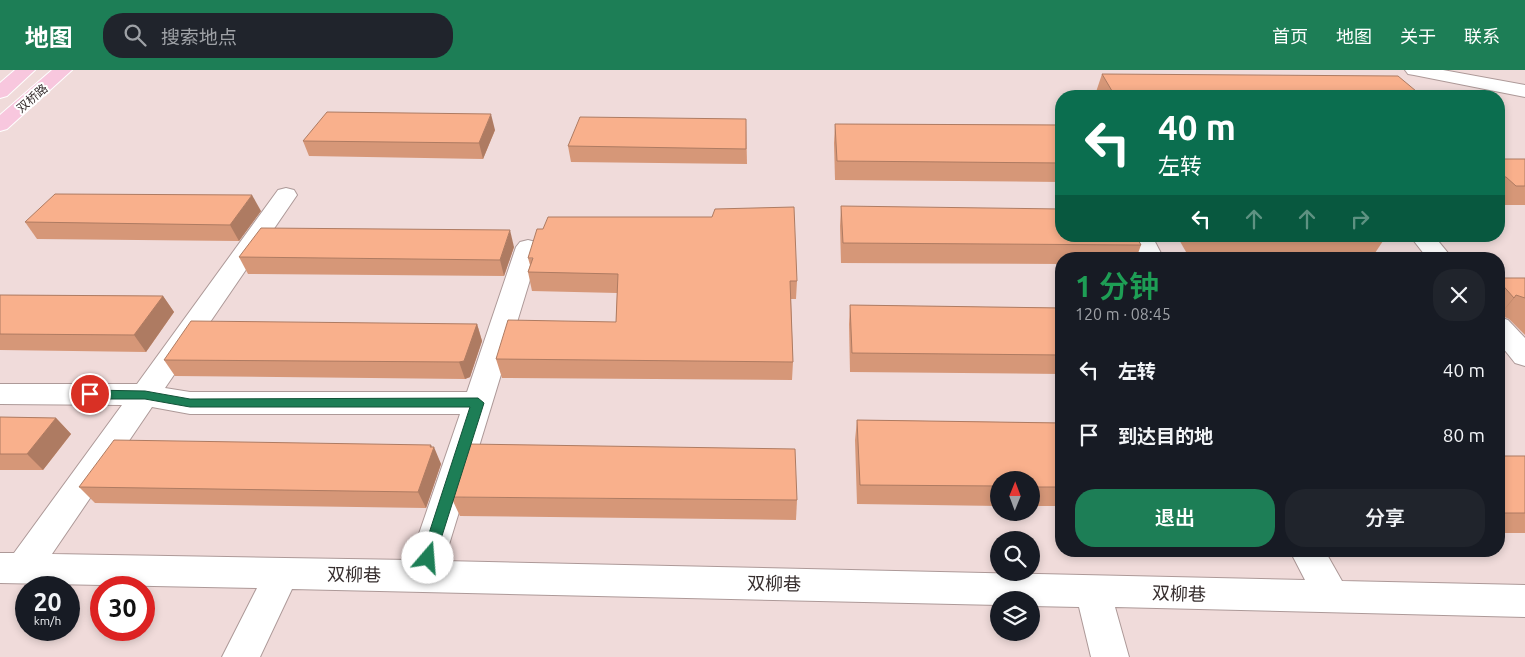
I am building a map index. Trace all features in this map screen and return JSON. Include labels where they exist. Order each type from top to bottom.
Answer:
[{"type":"main road","name":"双桥路","points":[[0,92],[26,70]]},
{"type":"main road","name":"双桥路","points":[[0,125],[63,70]]},
{"type":"street","points":[[1414,70],[1525,91]]},
{"type":"street","points":[[12,568],[145,395],[286,194]]},
{"type":"street","points":[[1426,242],[1434,252]]},
{"type":"street","points":[[422,576],[528,248]]},
{"type":"street","points":[[1505,333],[1525,356]]},
{"type":"street","points":[[0,394],[145,395],[190,403],[478,403]]},
{"type":"street","points":[[1310,557],[1332,597]]},
{"type":"street","name":"双柳巷","points":[[12,568],[1093,590],[1525,601]]},
{"type":"street","points":[[242,657],[282,573]]},
{"type":"street","points":[[1093,590],[1110,657]]},
{"type":"building","points":[[1102,74],[1398,76],[1415,90],[1111,90]]},
{"type":"building","points":[[327,112],[491,114],[479,143],[303,141]]},
{"type":"building","points":[[580,117],[746,119],[746,149],[568,146]]},
{"type":"building","points":[[835,124],[1055,125],[1055,163],[837,161]]},
{"type":"building","points":[[1505,159],[1525,159],[1525,186],[1516,186],[1506,177]]},
{"type":"building","points":[[55,194],[252,195],[230,225],[25,222]]},
{"type":"building","points":[[841,206],[1055,209],[1055,242],[1139,242],[1141,245],[843,243]]},
{"type":"building","points":[[794,207],[797,281],[790,281],[793,362],[496,359],[508,320],[616,322],[618,274],[528,272],[533,258],[528,258],[537,229],[543,229],[548,217],[712,217],[715,209]]},
{"type":"building","points":[[261,228],[510,230],[500,260],[239,257]]},
{"type":"building","points":[[1505,278],[1525,278],[1525,298],[1516,295],[1514,298],[1505,288]]},
{"type":"building","points":[[0,295],[163,296],[134,335],[0,334]]},
{"type":"building","points":[[850,305],[1055,308],[1055,355],[852,353]]},
{"type":"building","points":[[191,321],[477,324],[464,361],[459,362],[164,360]]},
{"type":"building","points":[[0,417],[56,418],[27,454],[0,454]]},
{"type":"building","points":[[857,420],[1055,423],[1055,487],[1040,487],[1040,471],[990,471],[990,486],[860,485]]},
{"type":"building","points":[[114,440],[431,445],[430,447],[434,447],[418,492],[79,487]]},
{"type":"building","points":[[468,444],[795,449],[797,500],[451,497]]},
{"type":"building","points":[[1505,456],[1525,456],[1525,513],[1505,513]]},
{"type":"route","points":[[90,394],[145,395],[190,403],[478,403],[428,558]]}]
